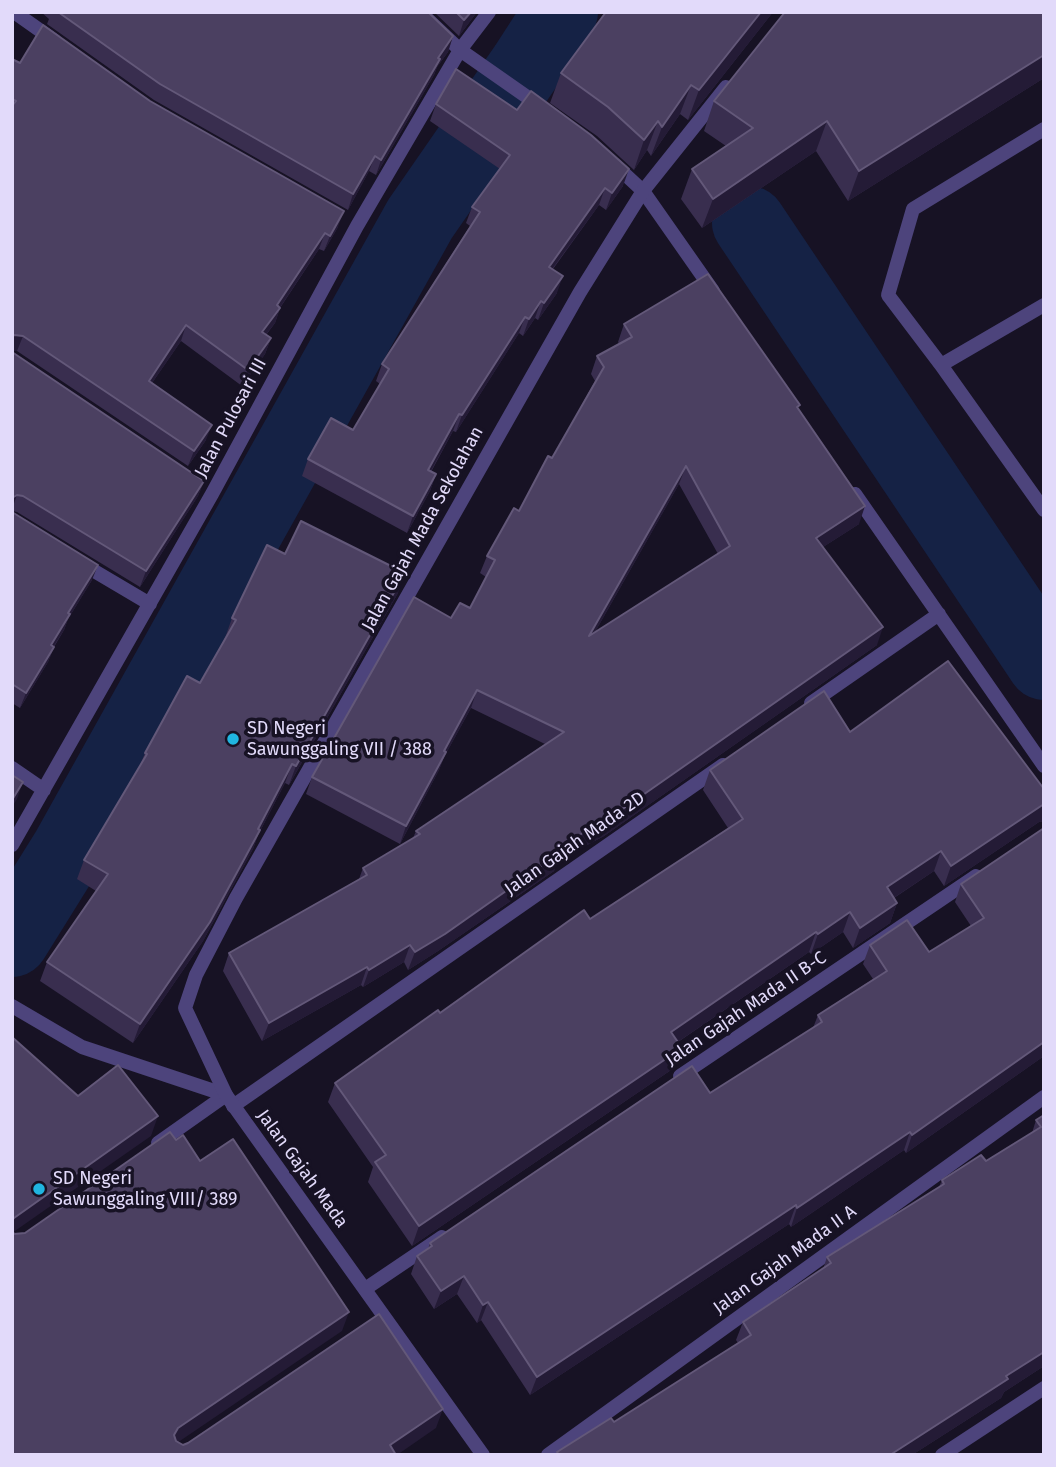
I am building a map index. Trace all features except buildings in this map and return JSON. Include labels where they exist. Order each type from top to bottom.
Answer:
[{"type":"street","points":[[14,12],[70,52]]},
{"type":"street","points":[[420,12],[460,50],[557,119]]},
{"type":"street","name":"Jalan Pulosari III","points":[[12,845],[212,494],[351,223],[460,50],[489,12]]},
{"type":"street","name":"Jalan Gajah Mada Sekolahan","points":[[230,1100],[185,1008],[196,975],[236,898],[573,304],[643,191],[735,76]]},
{"type":"street","points":[[1044,129],[913,209],[888,295],[1044,510]]},
{"type":"street","points":[[600,152],[643,191],[723,305]]},
{"type":"street","points":[[941,365],[1044,305]]},
{"type":"street","points":[[843,477],[1044,766]]},
{"type":"street","points":[[196,483],[212,494]]},
{"type":"street","points":[[71,556],[150,604]]},
{"type":"street","points":[[803,709],[939,614]]},
{"type":"street","name":"Jalan Gajah Mada 2D","points":[[147,1150],[230,1100],[734,757]]},
{"type":"street","points":[[12,768],[44,790]]},
{"type":"street","name":"Jalan Gajah Mada II B-C","points":[[664,1087],[986,869]]},
{"type":"street","points":[[12,1006],[82,1047],[230,1100]]},
{"type":"street","name":"Jalan Gajah Mada II A","points":[[548,1455],[1044,1097]]},
{"type":"street","name":"Jalan Gajah Mada","points":[[230,1100],[365,1289],[377,1319],[483,1455]]},
{"type":"street","points":[[365,1289],[457,1227]]},
{"type":"street","points":[[942,1455],[1044,1388]]},
{"type":"waterway","points":[[12,940],[68,850],[420,219],[561,12]]},
{"type":"waterway","points":[[749,223],[1044,663]]},
{"type":"place","name":"SD Negeri Sawunggaling VII / 388","points":[[233,739]]},
{"type":"place","name":"SD Negeri Sawunggaling VIII/ 389","points":[[39,1189]]}]
